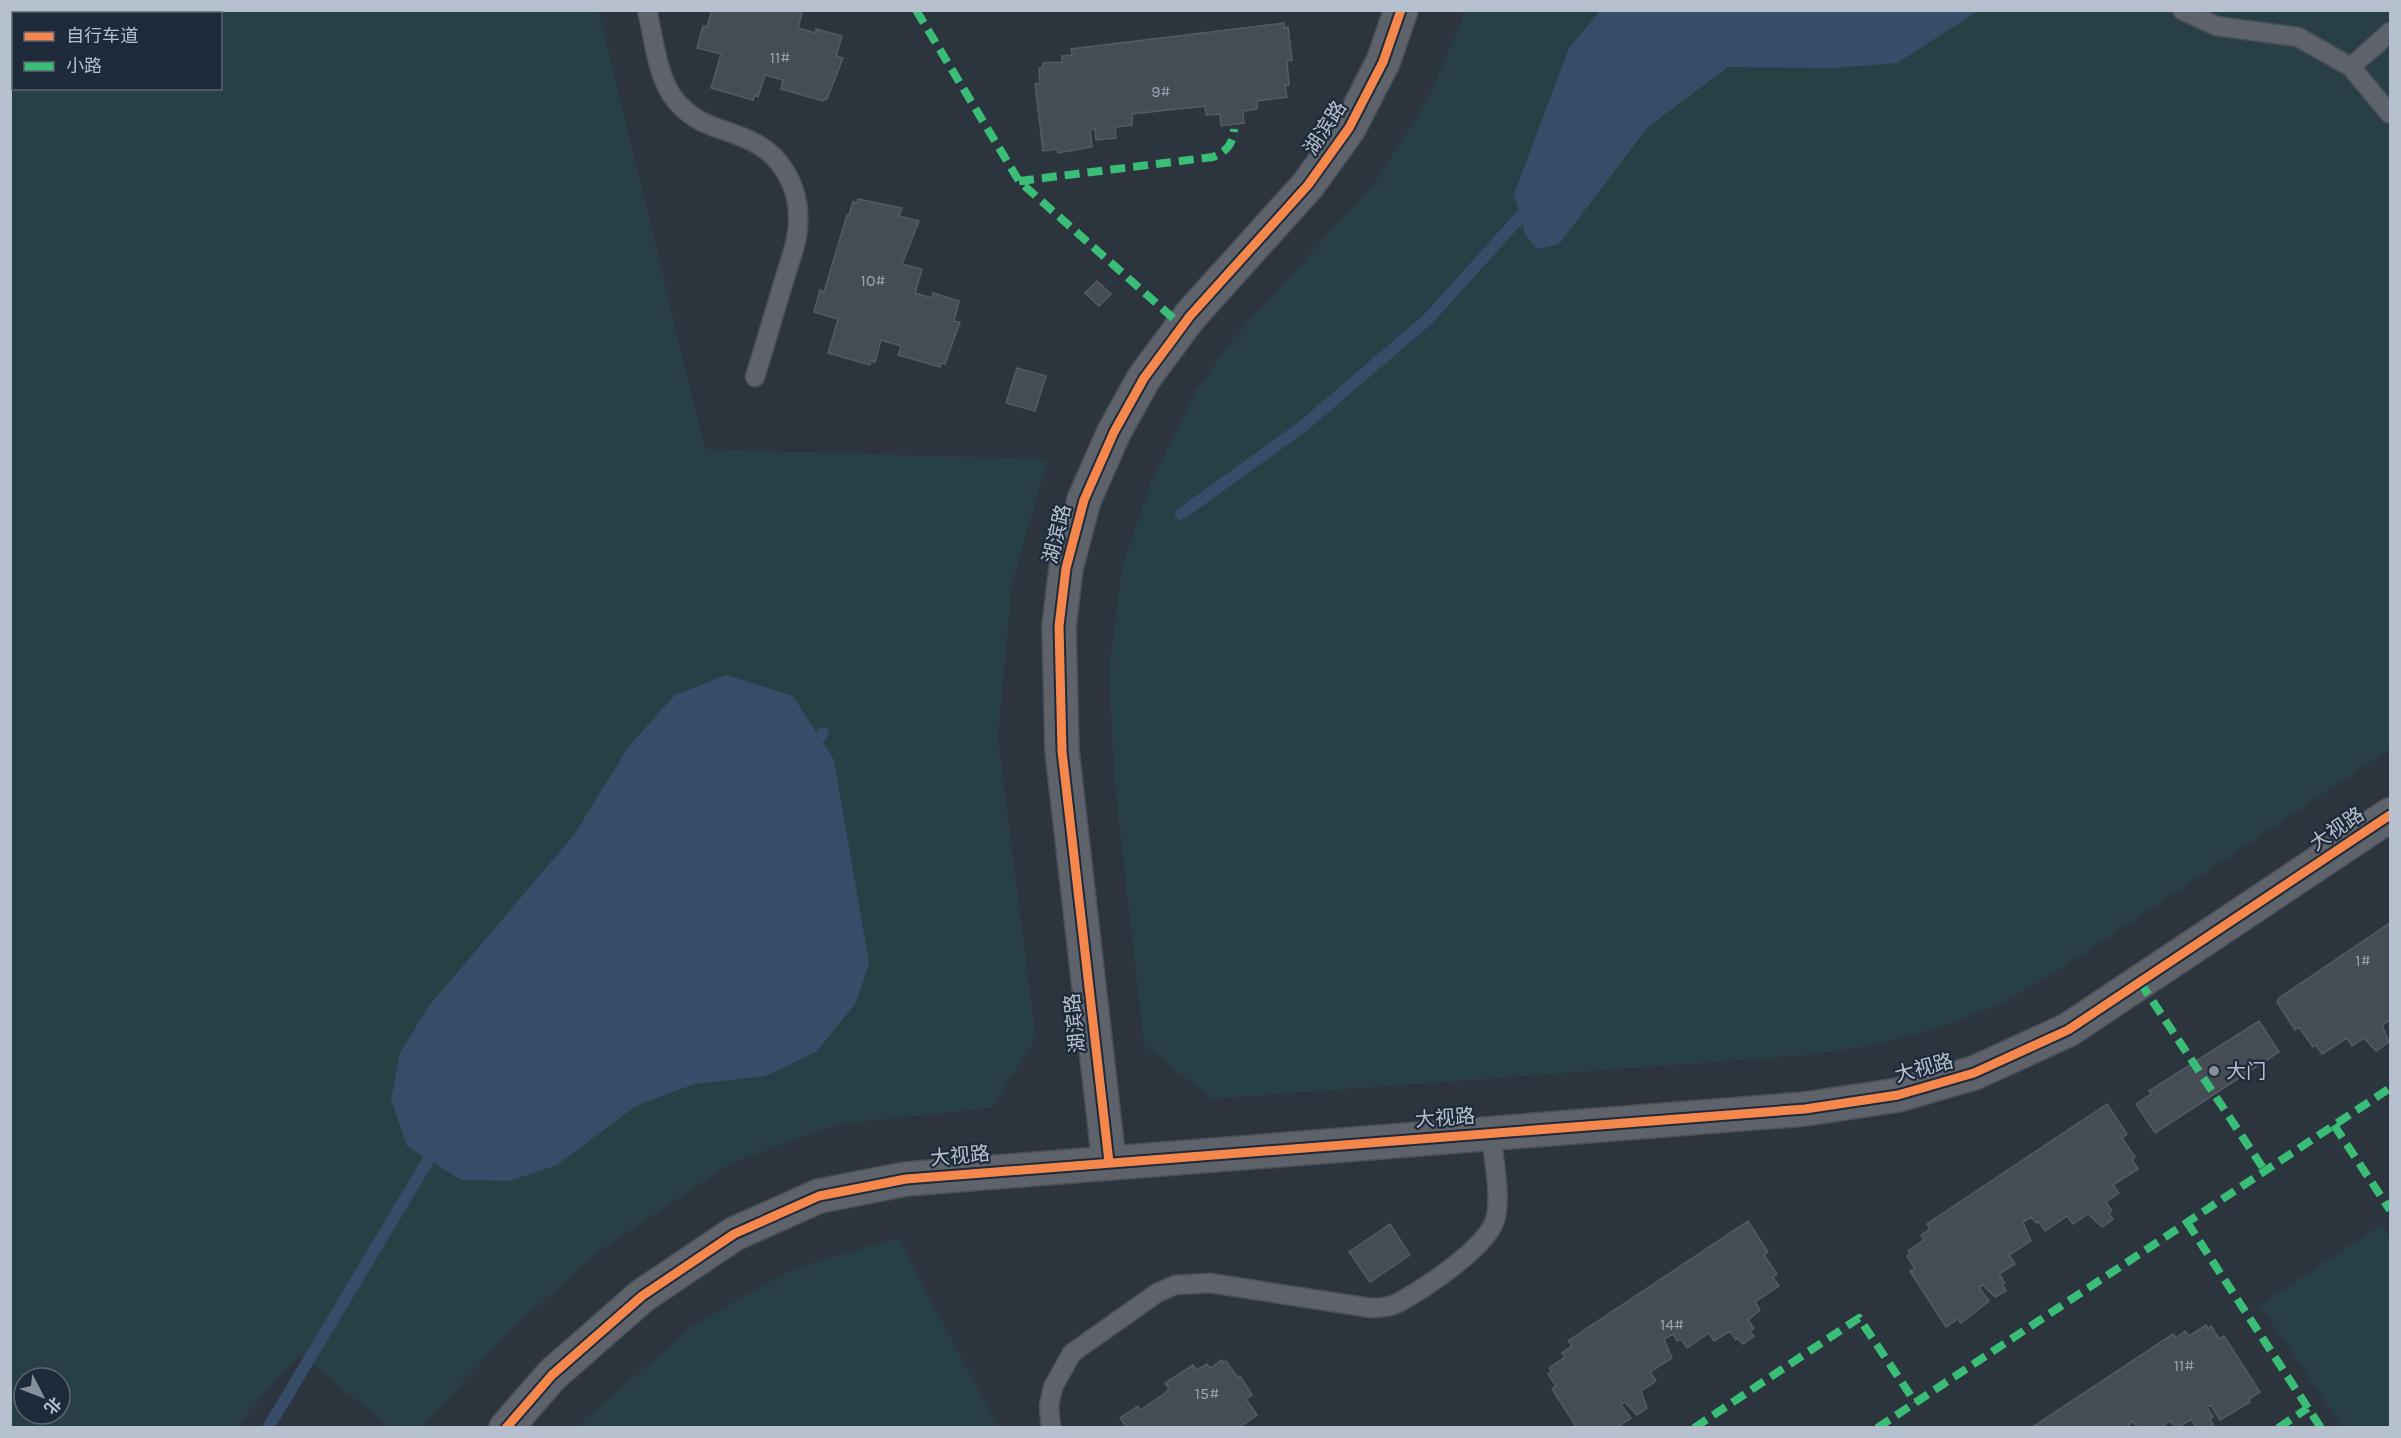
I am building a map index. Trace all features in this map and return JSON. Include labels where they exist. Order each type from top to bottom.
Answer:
[{"type":"street","name":"湖滨路","points":[[1108,1162],[1062,751],[1059,626],[1066,568],[1083,500],[1114,432],[1144,378],[1190,316],[1308,185],[1349,128],[1383,62],[1401,10]]},
{"type":"street","name":"大视路","points":[[506,1428],[552,1375],[642,1296],[734,1234],[819,1196],[906,1179],[1805,1108],[1898,1095],[1974,1073],[2068,1030],[2391,815]]},
{"type":"lane","points":[[647,10],[665,83],[675,100],[698,120],[751,141],[770,153],[793,186],[798,211],[796,238],[755,377]]},
{"type":"lane","points":[[2182,10],[2216,26],[2298,37],[2351,67],[2391,114]]},
{"type":"lane","points":[[2351,67],[2391,32]]},
{"type":"lane","points":[[1051,1428],[1049,1406],[1053,1388],[1060,1369],[1072,1353],[1157,1293],[1175,1285],[1209,1283],[1371,1308],[1397,1303],[1475,1250],[1487,1235],[1497,1206],[1491,1132]]},
{"type":"green space","points":[[10,11],[599,11],[705,449],[1048,459],[1012,583],[998,739],[1036,1038],[992,1108],[839,1124],[731,1163],[602,1249],[515,1326],[421,1427],[390,1427],[299,1354],[236,1427],[11,1427]]},
{"type":"green space","points":[[1463,11],[2390,11],[2390,749],[2064,967],[2000,1004],[1944,1026],[1874,1045],[1809,1055],[1213,1099],[1144,1045],[1114,777],[1109,669],[1122,567],[1152,480],[1195,392],[1229,344],[1376,181],[1429,97],[1461,22]]},
{"type":"green space","points":[[2381,1225],[2390,1239],[2390,1427],[2342,1427],[2260,1305]]},
{"type":"green space","points":[[898,1238],[998,1427],[578,1427],[694,1325],[795,1268]]},
{"type":"water","points":[[1600,11],[1978,11],[1897,63],[1834,68],[1728,67],[1648,127],[1559,244],[1537,249],[1525,234],[1514,194],[1569,48]]},
{"type":"water","points":[[726,675],[793,696],[834,760],[869,963],[856,1003],[817,1051],[766,1076],[694,1084],[636,1106],[557,1165],[509,1181],[461,1180],[407,1146],[391,1100],[400,1053],[428,1007],[574,835],[629,746],[675,695]]},
{"type":"building","points":[[712,10],[803,10],[798,28],[816,33],[816,29],[842,36],[836,56],[843,58],[827,99],[823,101],[781,89],[783,80],[765,75],[758,97],[755,95],[753,100],[711,88],[721,54],[697,48],[703,26],[707,27]]},
{"type":"building","points":[[1284,23],[1284,28],[1288,27],[1292,60],[1287,61],[1289,85],[1285,84],[1287,97],[1257,101],[1257,109],[1243,111],[1244,123],[1221,126],[1220,114],[1206,115],[1205,106],[1132,114],[1132,125],[1115,127],[1116,138],[1096,140],[1095,129],[1090,130],[1092,147],[1058,153],[1057,149],[1043,151],[1035,84],[1040,83],[1039,68],[1043,67],[1043,63],[1062,62],[1062,56],[1072,55],[1071,49]]},
{"type":"building","points":[[858,199],[902,208],[899,216],[919,221],[902,264],[922,269],[915,293],[932,298],[933,293],[959,301],[954,321],[960,322],[945,364],[941,363],[940,367],[898,355],[901,346],[881,340],[875,362],[871,361],[870,365],[828,353],[838,319],[814,312],[820,290],[824,292],[847,215],[849,215],[853,202],[857,203]]},
{"type":"building","points":[[1097,281],[1111,294],[1099,306],[1085,293]]},
{"type":"building","points":[[1017,368],[1046,376],[1035,411],[1006,403]]},
{"type":"building","points":[[2390,923],[2390,1020],[2382,1025],[2389,1042],[2376,1051],[2364,1038],[2352,1046],[2347,1038],[2322,1054],[2316,1045],[2313,1047],[2299,1027],[2295,1030],[2277,1002],[2279,998]]},
{"type":"building","name":"大门","points":[[2259,1021],[2279,1052],[2155,1133],[2136,1104],[2151,1094],[2149,1091]]},
{"type":"building","points":[[2107,1104],[2127,1134],[2122,1138],[2135,1157],[2132,1160],[2138,1169],[2113,1185],[2119,1193],[2106,1202],[2112,1211],[2109,1214],[2113,1219],[2102,1227],[2088,1214],[2073,1224],[2067,1216],[2045,1231],[2039,1222],[2036,1223],[2031,1217],[2023,1222],[2031,1241],[2009,1255],[2015,1264],[1999,1274],[2005,1283],[2002,1284],[2006,1291],[1995,1297],[1983,1285],[1979,1287],[1989,1301],[1961,1323],[1958,1319],[1946,1327],[1910,1271],[1915,1269],[1907,1256],[1910,1254],[1908,1251],[1924,1240],[1921,1235],[1930,1229],[1927,1224]]},
{"type":"building","points":[[1748,1221],[1768,1252],[1764,1255],[1777,1274],[1773,1277],[1779,1286],[1755,1302],[1760,1310],[1748,1320],[1754,1328],[1750,1331],[1754,1336],[1743,1344],[1738,1338],[1736,1340],[1730,1331],[1714,1341],[1709,1333],[1687,1348],[1681,1339],[1677,1341],[1673,1334],[1664,1339],[1672,1358],[1650,1372],[1656,1381],[1641,1391],[1647,1408],[1637,1415],[1625,1402],[1621,1405],[1631,1418],[1616,1428],[1577,1428],[1552,1389],[1556,1386],[1548,1374],[1552,1372],[1549,1368],[1565,1357],[1562,1353],[1572,1346],[1568,1341]]},
{"type":"building","points":[[1390,1224],[1410,1255],[1370,1282],[1349,1252]]},
{"type":"building","points":[[2206,1325],[2208,1329],[2211,1326],[2219,1339],[2224,1336],[2260,1392],[2249,1399],[2250,1402],[2220,1420],[2211,1405],[2207,1407],[2213,1417],[2210,1419],[2213,1425],[2209,1428],[2196,1427],[2191,1419],[2177,1428],[2170,1421],[2160,1428],[2138,1428],[2133,1421],[2126,1428],[2031,1428],[2173,1334],[2176,1338],[2185,1331],[2189,1336]]},
{"type":"building","points":[[1222,1360],[1223,1363],[1226,1361],[1238,1378],[1240,1376],[1252,1395],[1246,1399],[1257,1415],[1238,1428],[1127,1428],[1120,1418],[1138,1406],[1140,1410],[1164,1394],[1169,1389],[1165,1383],[1193,1365],[1197,1370],[1207,1364],[1210,1368]]},
{"type":"waterway","points":[[1181,514],[1302,427],[1428,319],[1521,216]]},
{"type":"waterway","points":[[809,747],[823,733]]},
{"type":"waterway","points":[[268,1428],[429,1159],[439,1147]]},
{"type":"marked path","points":[[916,10],[1019,181],[1182,326]]},
{"type":"marked path","points":[[1019,181],[1213,157],[1228,146],[1234,129]]},
{"type":"marked path","points":[[2140,982],[2265,1171]]},
{"type":"marked path","points":[[1877,1428],[2390,1088]]},
{"type":"marked path","points":[[2334,1125],[2390,1210]]},
{"type":"marked path","points":[[2187,1222],[2321,1428]]},
{"type":"marked path","points":[[1694,1428],[1859,1318],[1915,1402]]},
{"type":"marked path","points":[[2278,1428],[2308,1408]]},
{"type":"cycle path","points":[[1109,1162],[1062,751],[1059,626],[1066,568],[1084,500],[1114,432],[1144,378],[1190,316],[1308,185],[1349,128],[1383,62],[1401,10]]},
{"type":"cycle path","points":[[506,1428],[552,1375],[642,1296],[734,1234],[819,1196],[906,1179],[1805,1109],[1898,1095],[1974,1073],[2068,1030],[2390,815]]},
{"type":"place","name":"大门","points":[[2214,1071]]}]
